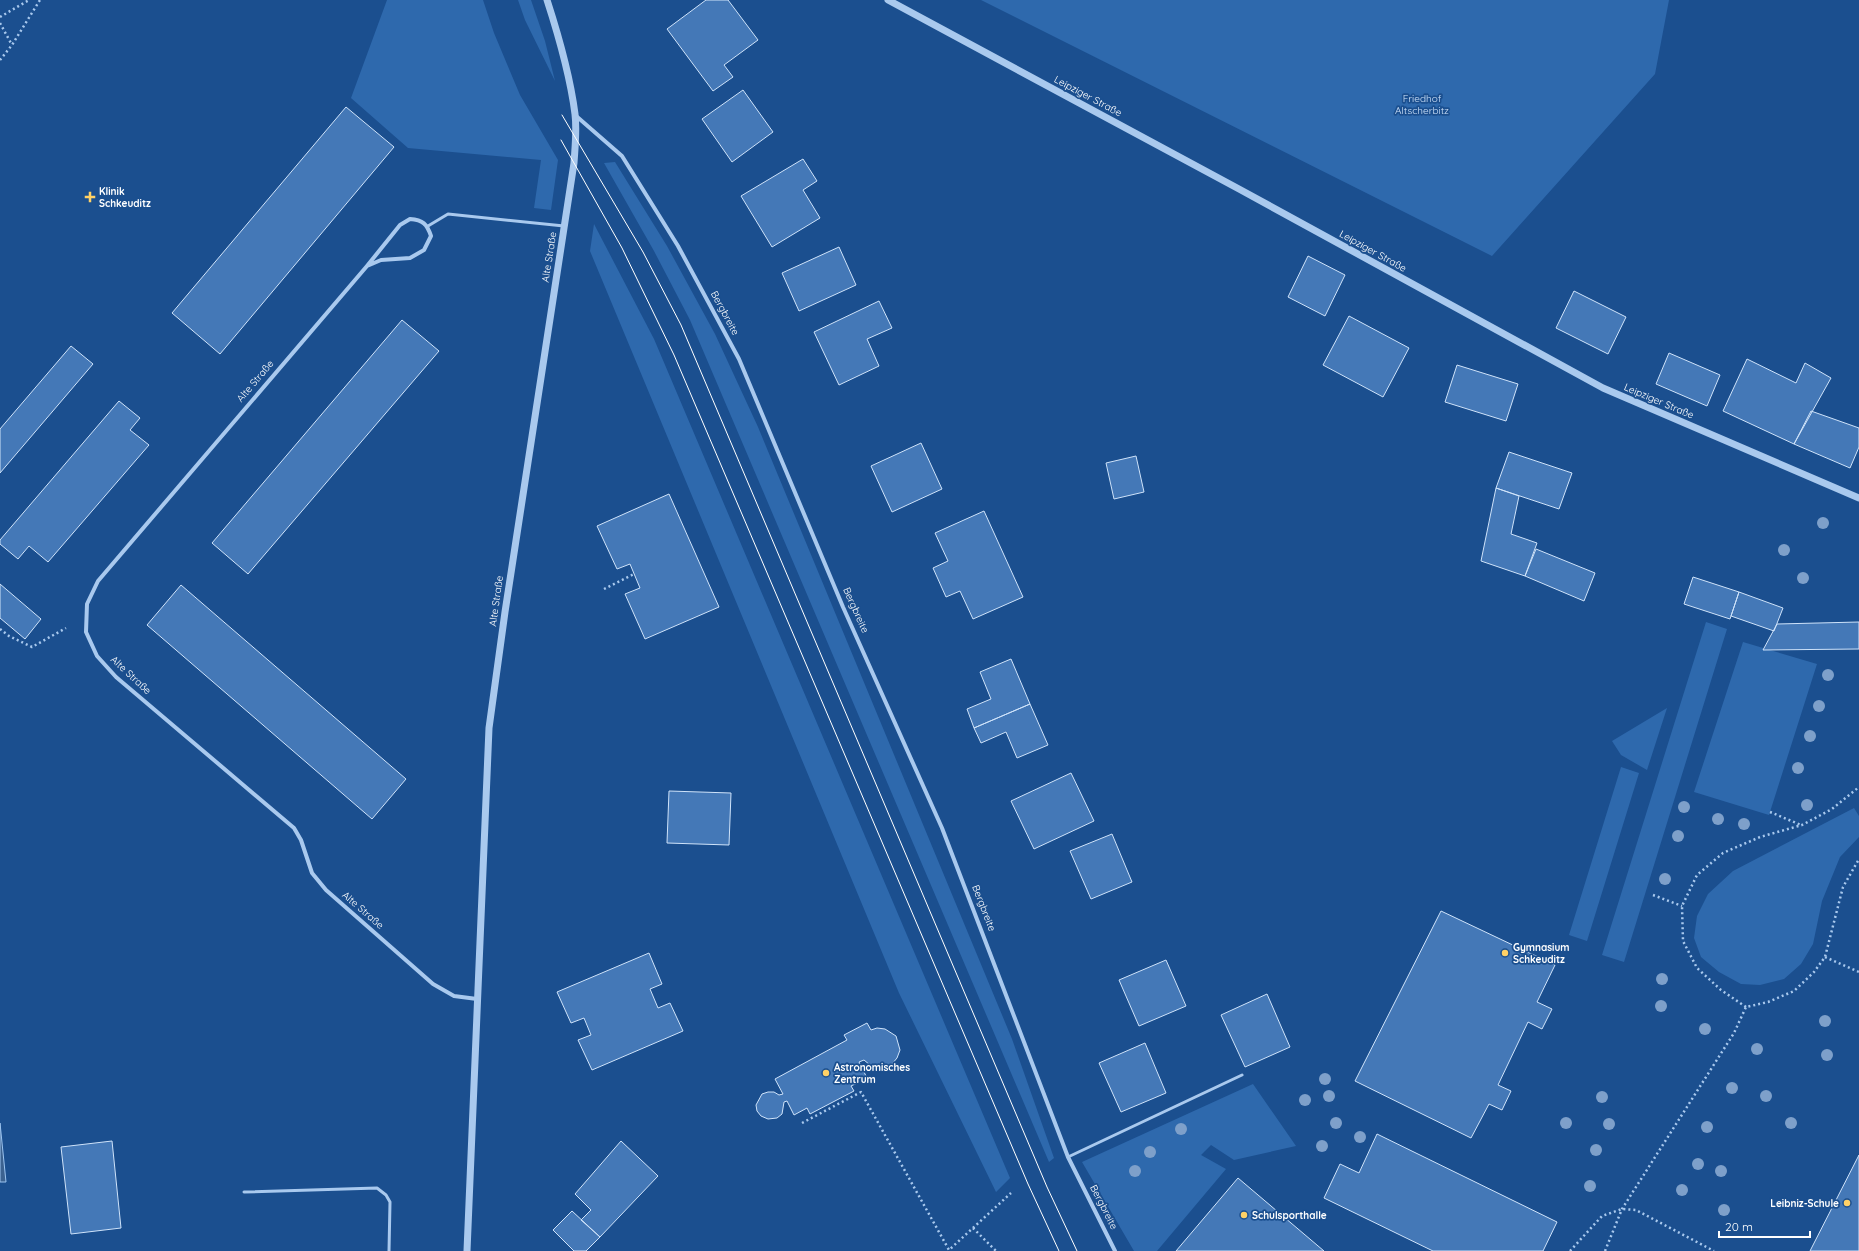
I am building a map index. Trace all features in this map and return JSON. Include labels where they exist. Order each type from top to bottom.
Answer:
[{"type":"street","points":[[547,0],[562,47],[575,114]]},
{"type":"street","name":"Leipziger Straße","points":[[888,0],[1232,185],[1603,388],[1859,498]]},
{"type":"street","name":"Alte Straße","points":[[467,1251],[489,728],[505,612],[574,163],[575,114]]},
{"type":"street","name":"Bergbreite","points":[[575,114],[622,156],[678,246],[739,359],[843,607],[942,828],[1068,1157],[1115,1251]]},
{"type":"street","name":"Alte Straße","points":[[428,226],[420,220],[410,219],[400,225],[367,266],[98,581],[87,604],[86,632],[97,656],[116,677],[294,828],[301,840],[312,873],[326,890],[433,984],[454,996],[477,998]]},
{"type":"street","points":[[367,266],[381,260],[410,258],[424,250],[431,236],[428,226]]},
{"type":"lane","points":[[428,226],[448,214],[564,226]]},
{"type":"lane","points":[[1068,1157],[1242,1075]]},
{"type":"lane","points":[[244,1192],[377,1188],[386,1195],[390,1202],[389,1251]]},
{"type":"path","points":[[0,17],[29,0]]},
{"type":"path","points":[[0,60],[12,45],[40,0]]},
{"type":"path","points":[[0,23],[12,45]]},
{"type":"path","points":[[604,589],[634,574]]},
{"type":"path","points":[[0,629],[9,636],[32,647],[66,628]]},
{"type":"path","points":[[1859,787],[1832,809],[1802,825],[1760,837],[1723,853],[1697,875],[1682,906],[1683,942],[1697,968],[1721,990],[1746,1007],[1768,1002],[1794,991],[1814,972],[1825,956],[1843,887],[1859,859]]},
{"type":"path","points":[[1770,812],[1802,825]]},
{"type":"path","points":[[1653,895],[1682,906]]},
{"type":"path","points":[[1825,956],[1859,972]]},
{"type":"path","points":[[1605,1251],[1622,1209],[1734,1033],[1746,1007]]},
{"type":"path","points":[[802,1123],[861,1092],[948,1251],[1012,1193]]},
{"type":"path","points":[[1570,1251],[1602,1216],[1622,1209],[1636,1210],[1714,1251]]},
{"type":"path","points":[[973,1228],[996,1251]]},
{"type":"green space","points":[[387,0],[483,0],[494,33],[520,95],[558,160],[551,210],[534,208],[541,160],[408,148],[351,98]]},
{"type":"green space","points":[[518,0],[531,0],[545,41],[555,81],[525,20]]},
{"type":"green space","name":"Friedhof Altscherbitz","points":[[981,0],[1669,0],[1655,74],[1492,256]]},
{"type":"green space","points":[[615,162],[667,246],[715,334],[758,427],[1012,1039],[1054,1158],[1049,1162],[690,320],[654,251],[604,163]]},
{"type":"green space","points":[[594,224],[654,339],[1010,1178],[996,1192],[899,993],[590,251]]},
{"type":"green space","points":[[1706,622],[1727,629],[1624,962],[1602,955]]},
{"type":"green space","points":[[1743,642],[1817,664],[1769,815],[1694,792]]},
{"type":"green space","points":[[1667,708],[1647,770],[1621,755],[1612,741]]},
{"type":"green space","points":[[1621,767],[1639,773],[1587,941],[1569,935]]},
{"type":"green space","points":[[1854,808],[1859,816],[1859,837],[1840,857],[1822,901],[1813,944],[1801,964],[1784,979],[1760,985],[1741,984],[1719,972],[1701,957],[1694,938],[1697,916],[1708,894],[1733,871]]},
{"type":"green space","points":[[1253,1084],[1296,1146],[1234,1160],[1211,1145],[1201,1155],[1226,1169],[1157,1251],[1134,1251],[1082,1162]]},
{"type":"shaded area","points":[[0,1123],[6,1182],[0,1182]]},
{"type":"building","points":[[706,0],[728,0],[758,40],[724,65],[733,77],[713,91],[667,29]]},
{"type":"building","points":[[743,90],[773,132],[732,162],[702,119]]},
{"type":"building","points":[[346,107],[394,147],[220,354],[172,313]]},
{"type":"building","points":[[803,159],[817,181],[803,190],[820,218],[772,247],[741,196]]},
{"type":"building","points":[[839,247],[856,285],[799,311],[782,273]]},
{"type":"building","points":[[1308,256],[1345,275],[1325,316],[1288,297]]},
{"type":"building","points":[[1574,291],[1626,317],[1608,354],[1556,328]]},
{"type":"building","points":[[879,301],[892,328],[867,339],[879,366],[839,385],[814,332]]},
{"type":"building","points":[[1349,316],[1409,348],[1383,397],[1323,365]]},
{"type":"building","points":[[402,320],[439,351],[248,574],[212,543]]},
{"type":"building","points":[[71,346],[93,364],[0,473],[0,429]]},
{"type":"building","points":[[1669,353],[1720,375],[1707,406],[1656,384]]},
{"type":"building","points":[[1747,359],[1796,383],[1805,363],[1831,378],[1794,444],[1723,411]]},
{"type":"building","points":[[1457,365],[1518,384],[1506,421],[1445,402]]},
{"type":"building","points":[[119,401],[140,418],[130,430],[149,445],[48,562],[29,546],[18,559],[0,544],[0,540]]},
{"type":"building","points":[[1811,411],[1859,428],[1859,447],[1850,468],[1794,444]]},
{"type":"building","points":[[921,443],[942,489],[892,512],[871,466]]},
{"type":"building","points":[[1509,452],[1572,473],[1559,509],[1496,488]]},
{"type":"building","points":[[1136,456],[1144,492],[1114,499],[1106,463]]},
{"type":"building","points":[[1496,488],[1519,496],[1511,534],[1537,543],[1525,576],[1481,561]]},
{"type":"building","points":[[669,494],[719,607],[645,639],[625,594],[640,588],[630,564],[617,569],[597,526]]},
{"type":"building","points":[[984,511],[1023,597],[973,619],[960,591],[946,597],[933,568],[948,561],[935,533]]},
{"type":"building","points":[[1536,549],[1595,573],[1584,601],[1525,576]]},
{"type":"building","points":[[1693,577],[1739,592],[1730,619],[1684,604]]},
{"type":"building","points":[[0,584],[41,619],[25,639],[0,618]]},
{"type":"building","points":[[181,585],[406,779],[372,819],[147,625]]},
{"type":"building","points":[[1739,592],[1783,608],[1774,631],[1731,616]]},
{"type":"building","points":[[1859,622],[1859,649],[1763,650],[1777,624]]},
{"type":"building","points":[[1011,659],[1030,704],[974,728],[967,709],[991,699],[980,672]]},
{"type":"building","points":[[1030,704],[1048,745],[1017,758],[1006,732],[981,743],[974,728]]},
{"type":"building","points":[[1071,773],[1094,821],[1034,849],[1011,801]]},
{"type":"building","points":[[669,791],[731,793],[729,845],[667,843]]},
{"type":"building","points":[[1112,834],[1132,882],[1091,899],[1070,851]]},
{"type":"building","points":[[1441,911],[1555,965],[1537,1002],[1552,1009],[1542,1029],[1528,1022],[1498,1085],[1511,1091],[1502,1110],[1489,1104],[1471,1138],[1355,1081]]},
{"type":"building","points":[[649,953],[662,984],[650,989],[658,1008],[670,1003],[683,1031],[592,1070],[578,1040],[591,1035],[584,1018],[571,1023],[557,992]]},
{"type":"building","points":[[1166,960],[1186,1006],[1139,1026],[1119,980]]},
{"type":"building","points":[[1267,994],[1290,1047],[1245,1067],[1221,1015]]},
{"type":"building","name":"Astronomisches Zentrum","points":[[867,1023],[871,1030],[877,1028],[885,1029],[896,1036],[900,1050],[897,1058],[892,1064],[878,1068],[870,1065],[864,1060],[859,1062],[867,1078],[851,1086],[854,1091],[810,1114],[807,1108],[794,1115],[787,1101],[784,1102],[782,1114],[777,1118],[768,1119],[761,1116],[757,1111],[756,1105],[762,1094],[774,1092],[779,1095],[783,1094],[775,1079],[847,1040],[844,1035]]},
{"type":"building","points":[[1145,1043],[1166,1093],[1121,1112],[1099,1063]]},
{"type":"building","points":[[1377,1134],[1557,1222],[1543,1251],[1433,1251],[1324,1198],[1340,1164],[1359,1173]]},
{"type":"building","points":[[112,1141],[121,1228],[71,1234],[61,1147]]},
{"type":"building","points":[[621,1141],[658,1176],[600,1237],[581,1220],[591,1210],[575,1194]]},
{"type":"building","name":"Leibniz-Schule","points":[[1859,1155],[1859,1251],[1810,1251]]},
{"type":"building","name":"Schulsporthalle","points":[[1238,1178],[1324,1251],[1176,1251]]},
{"type":"building","points":[[572,1211],[600,1237],[586,1251],[574,1251],[553,1230]]},
{"type":"tram line","points":[[562,115],[643,252],[681,325],[1047,1187],[1077,1251]]},
{"type":"tram line","points":[[561,140],[622,248],[674,355],[1028,1184],[1059,1251]]},
{"type":"place","name":"Klinik Schkeuditz","points":[[90,197]]},
{"type":"place","name":"Gymnasium Schkeuditz","points":[[1505,953]]},
{"type":"place","name":"Astronomisches Zentrum","points":[[826,1073]]},
{"type":"place","name":"Leibniz-Schule","points":[[1847,1203]]},
{"type":"place","name":"Schulsporthalle","points":[[1244,1215]]}]
